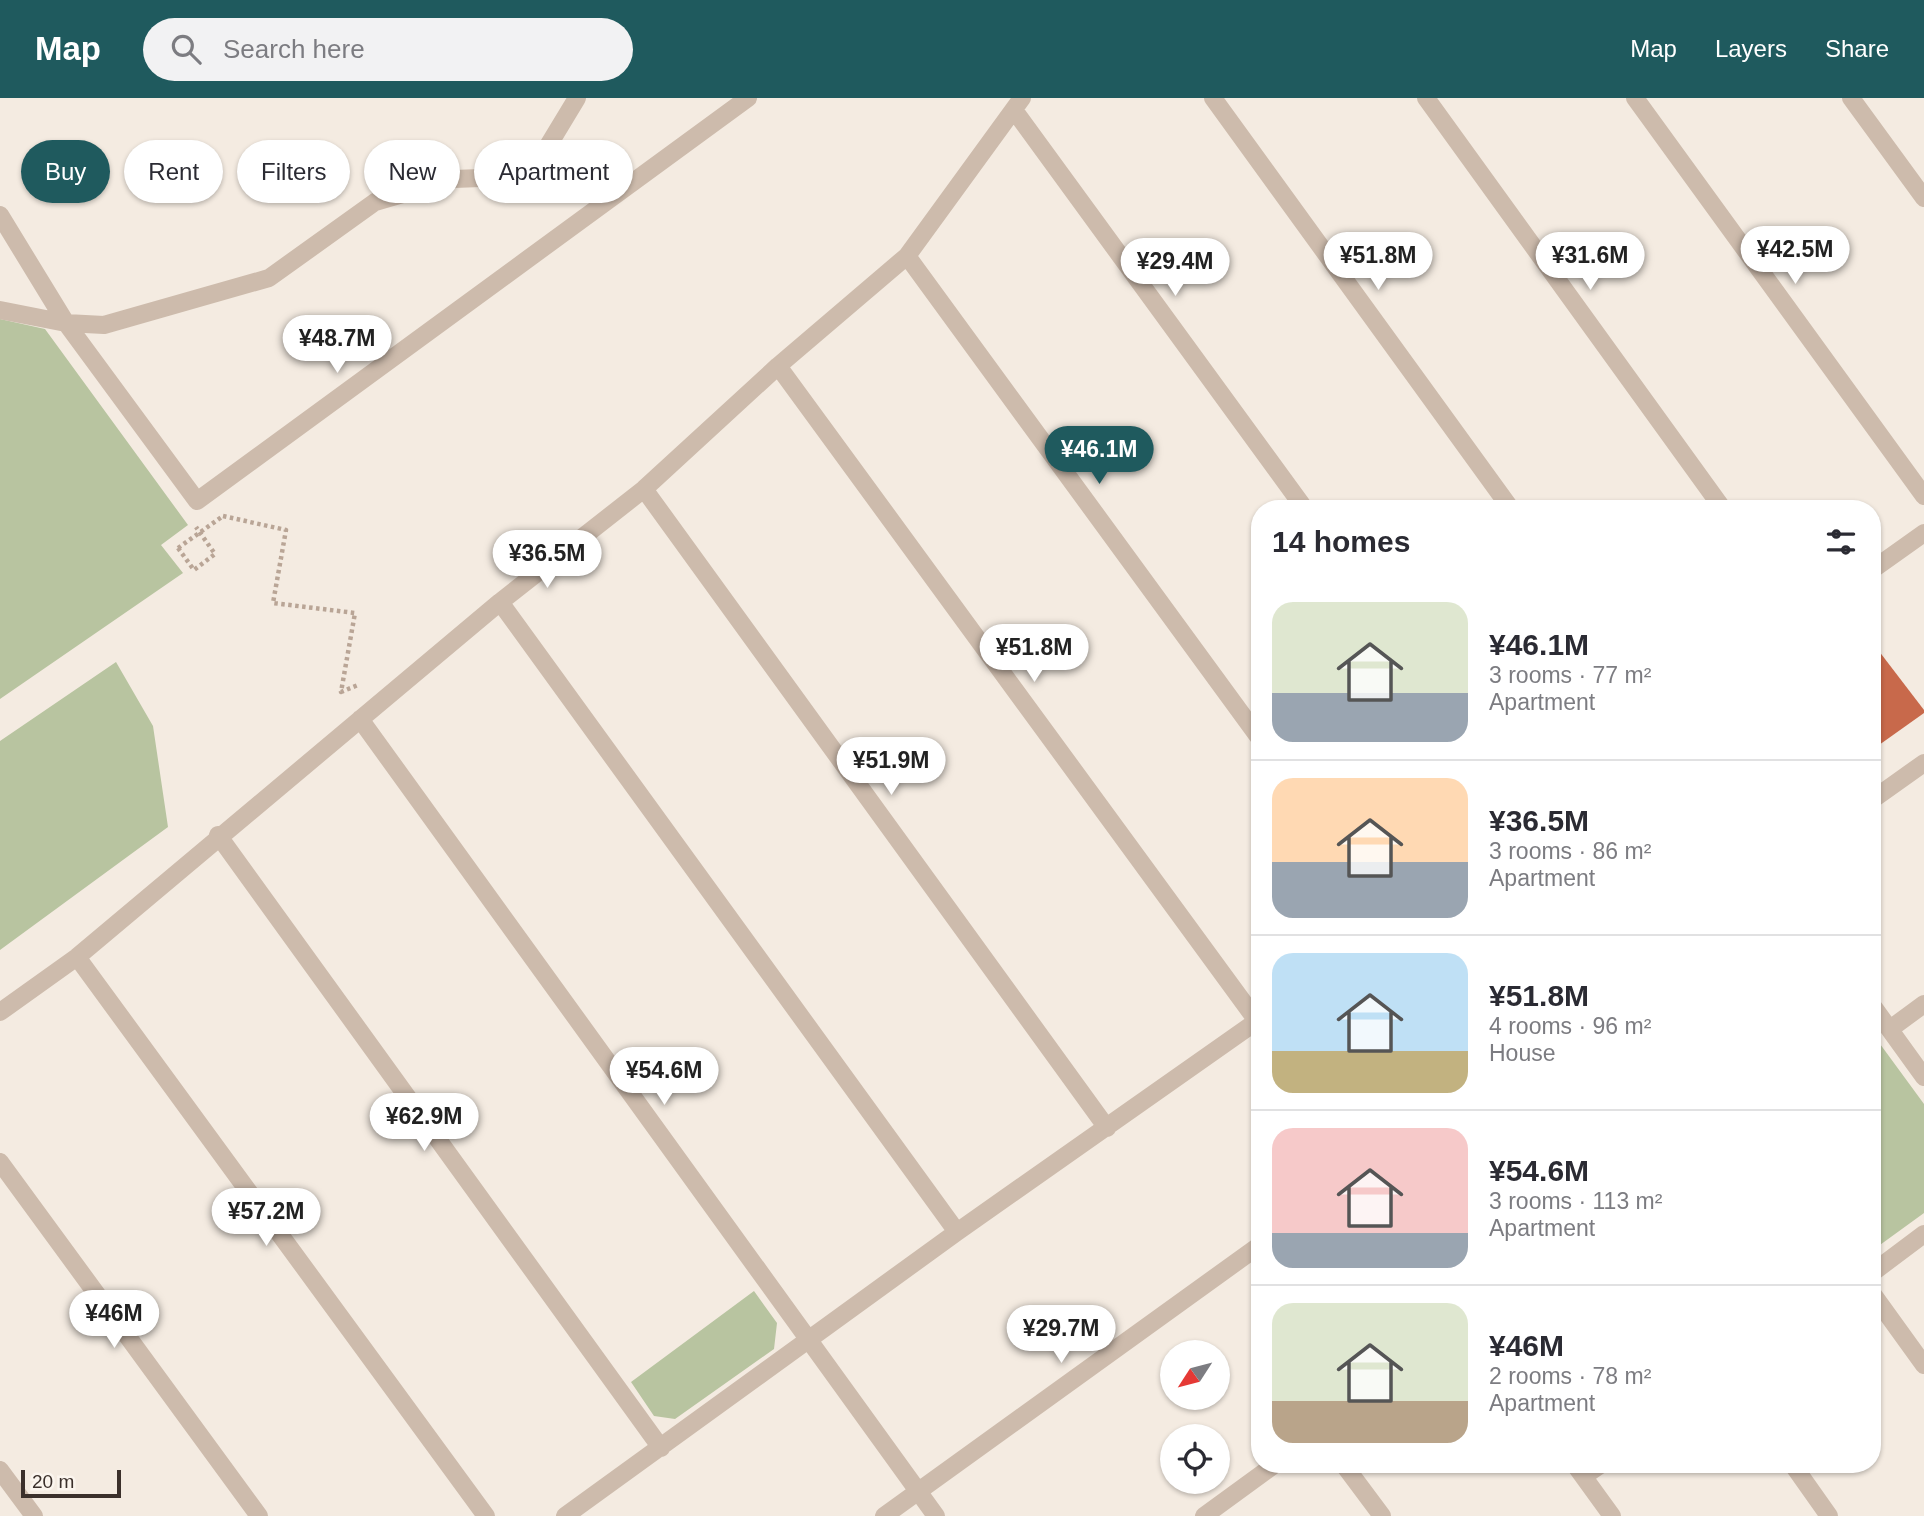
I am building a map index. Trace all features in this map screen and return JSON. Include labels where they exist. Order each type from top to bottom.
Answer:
[{"type":"street","points":[[0,310],[66,323],[104,325],[269,278],[375,202],[454,179],[507,177],[548,146],[578,98]]},
{"type":"street","points":[[0,215],[66,323],[197,501],[748,98]]},
{"type":"street","points":[[1213,98],[1504,500]]},
{"type":"street","points":[[1426,98],[1716,500]]},
{"type":"street","points":[[1635,98],[1924,496]]},
{"type":"street","points":[[1851,98],[1924,198]]},
{"type":"street","points":[[0,1012],[77,957],[218,835],[500,603],[644,489],[778,366],[907,256],[1018,104],[1299,500]]},
{"type":"street","points":[[907,256],[1251,726]]},
{"type":"street","points":[[778,366],[1251,1011]]},
{"type":"street","points":[[644,489],[1107,1128]]},
{"type":"street","points":[[1881,564],[1924,533]]},
{"type":"street","points":[[500,603],[957,1231]]},
{"type":"street","points":[[360,719],[936,1516]]},
{"type":"street","points":[[1881,794],[1924,763]]},
{"type":"street","points":[[218,835],[661,1448]]},
{"type":"street","points":[[77,957],[486,1516]]},
{"type":"street","points":[[1890,1029],[1924,1004]]},
{"type":"street","points":[[1881,1017],[1924,1077]]},
{"type":"street","points":[[565,1516],[957,1231],[1251,1028]]},
{"type":"street","points":[[0,1162],[259,1516]]},
{"type":"street","points":[[1881,1266],[1924,1234]]},
{"type":"street","points":[[884,1516],[1251,1251]]},
{"type":"street","points":[[1881,1305],[1924,1365]]},
{"type":"street","points":[[0,1470],[34,1516]]},
{"type":"street","points":[[1204,1516],[1263,1473]]},
{"type":"street","points":[[1350,1473],[1381,1516]]},
{"type":"street","points":[[1580,1473],[1612,1516]]},
{"type":"street","points":[[1799,1473],[1829,1516]]},
{"type":"path","points":[[197,501],[184,511],[215,554],[194,570],[178,548],[223,516],[286,530],[273,603],[355,613],[341,692],[378,677],[396,689]]},
{"type":"green space","points":[[0,319],[45,329],[188,525],[161,545],[183,573],[0,699]]},
{"type":"green space","points":[[116,662],[153,726],[168,827],[0,950],[0,741]]},
{"type":"green space","points":[[1881,1045],[1924,1104],[1924,1213],[1881,1244]]},
{"type":"green space","points":[[754,1291],[777,1323],[774,1349],[675,1419],[654,1416],[631,1382]]},
{"type":"building","points":[[1881,654],[1924,710],[1924,713],[1881,744]]}]
